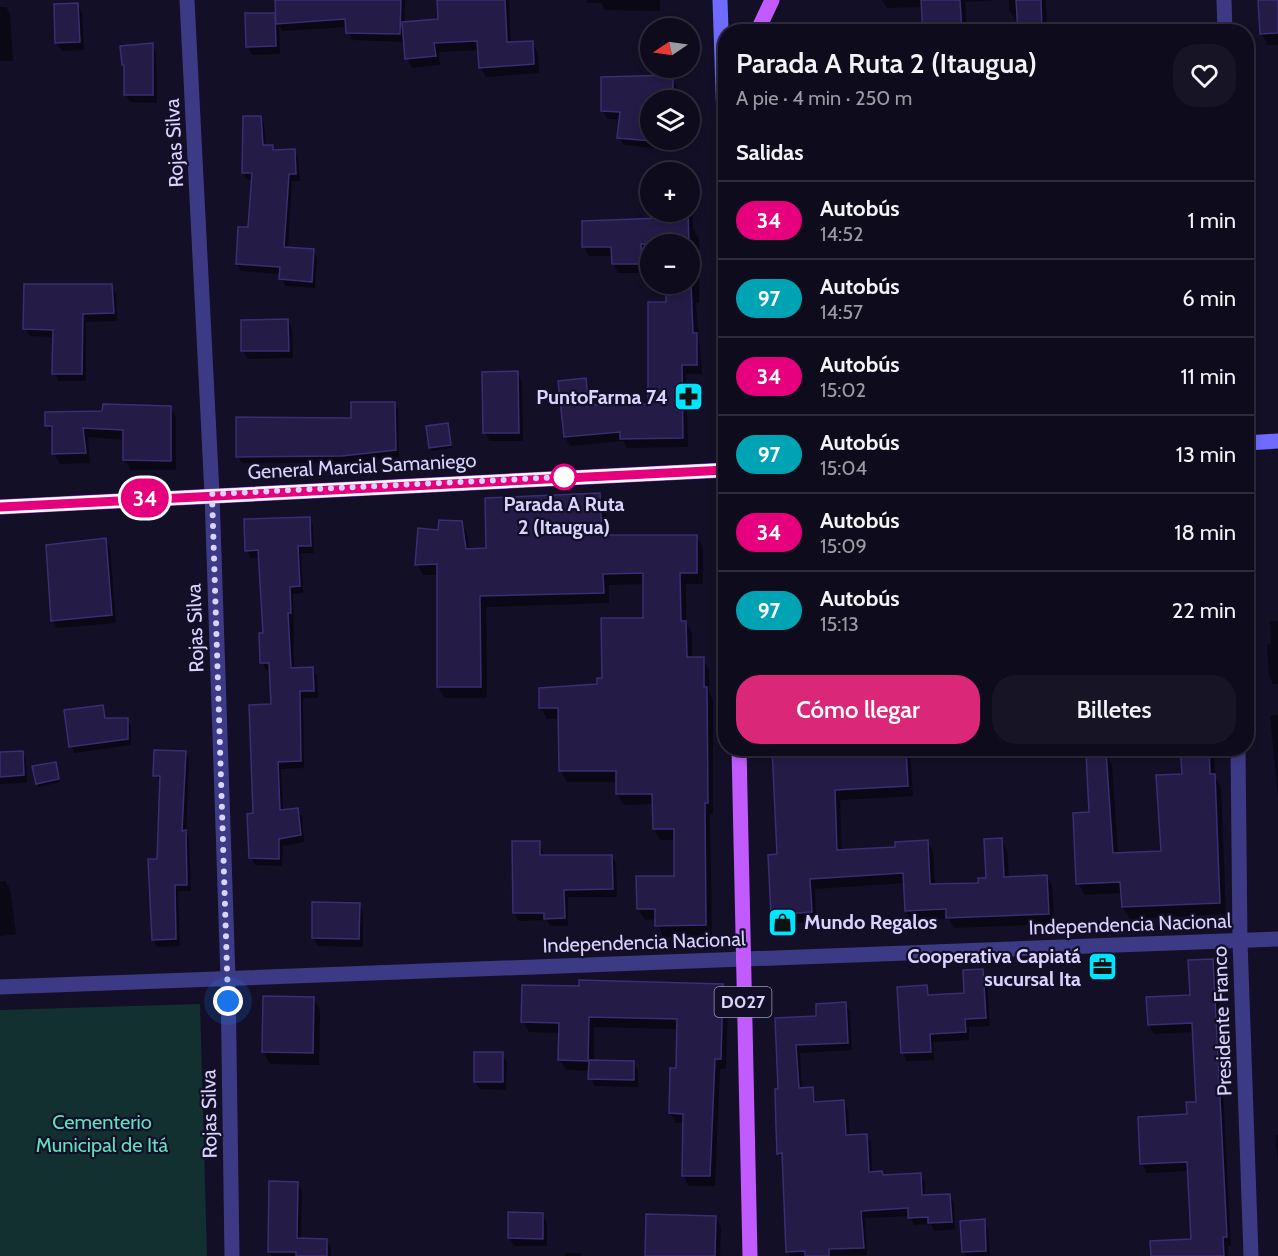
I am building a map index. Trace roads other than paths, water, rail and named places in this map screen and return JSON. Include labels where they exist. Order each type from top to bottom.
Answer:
[{"type":"main road","points":[[761,24],[772,0]]},
{"type":"main road","name":"General Marcial Samaniego","points":[[0,507],[212,494],[718,470]]},
{"type":"main road","name":"D027","points":[[739,756],[750,1256]]},
{"type":"street","name":"Rojas Silva","points":[[187,0],[212,494],[228,978],[232,1256]]},
{"type":"street","points":[[720,0],[721,24]]},
{"type":"street","points":[[1224,0],[1225,24]]},
{"type":"street","points":[[1254,442],[1278,441]]},
{"type":"street","name":"Presidente Franco","points":[[1238,756],[1240,940],[1251,1256]]},
{"type":"street","name":"Independencia Nacional","points":[[0,987],[1278,939]]},
{"type":"place","name":"PuntoFarma 74","points":[[689,397]]},
{"type":"place","name":"Parada A Ruta 2 (Itaugua)","points":[[564,477]]},
{"type":"place","name":"Mundo Regalos","points":[[783,922]]},
{"type":"place","name":"Cooperativa Capiatá sucursal Ita","points":[[1102,967]]},
{"type":"park label","name":"Cementerio Municipal de Itá","points":[[102,1134]]}]
